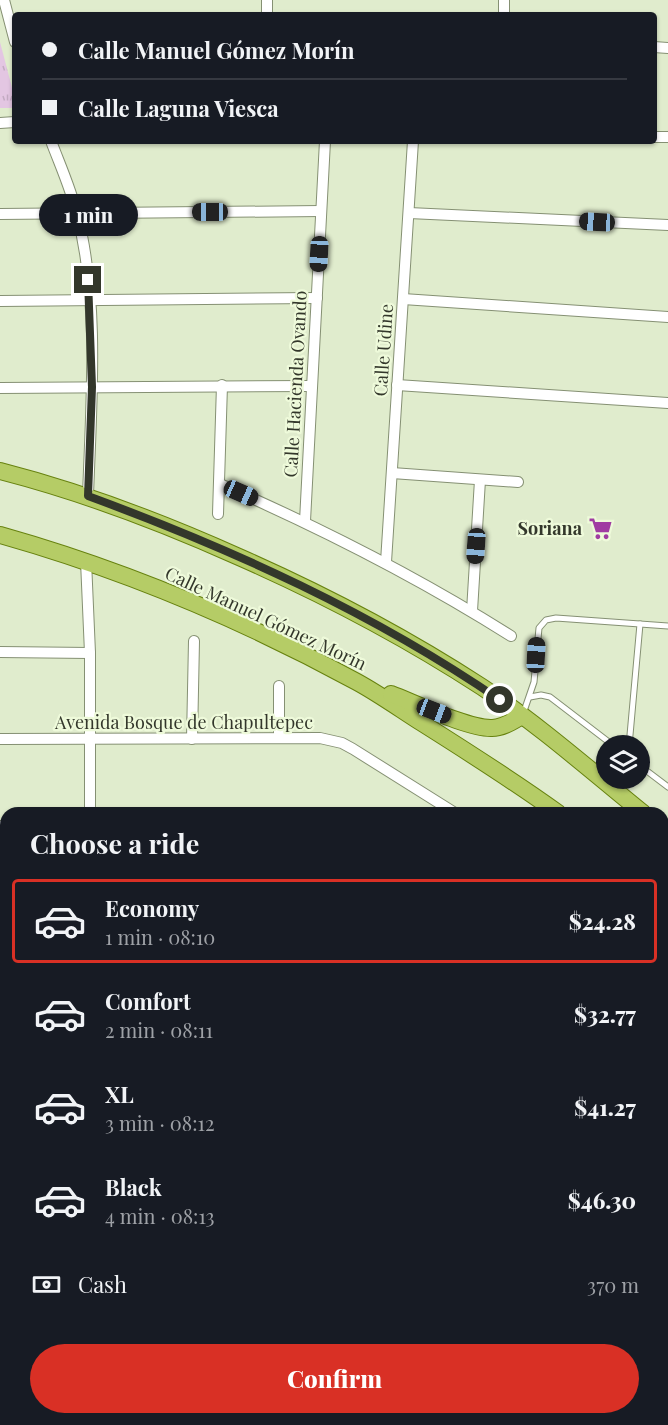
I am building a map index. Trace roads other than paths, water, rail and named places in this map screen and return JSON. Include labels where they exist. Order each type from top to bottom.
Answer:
[{"type":"main road","points":[[0,471],[88,496],[208,543],[324,597],[415,646],[482,688],[596,771]]},
{"type":"main road","name":"Calle Manuel Gómez Morín","points":[[0,535],[86,561],[140,581],[285,644],[359,683],[503,774],[550,807]]},
{"type":"main road","points":[[359,683],[491,729],[501,727],[522,716]]},
{"type":"main road","points":[[618,789],[637,807]]},
{"type":"street","points":[[4,0],[12,30]]},
{"type":"street","points":[[52,144],[77,213],[86,260],[90,300],[92,387],[88,496]]},
{"type":"street","name":"Calle Hacienda Ovando","points":[[304,521],[325,144]]},
{"type":"street","name":"Calle Udine","points":[[386,562],[412,144]]},
{"type":"street","points":[[0,214],[321,211]]},
{"type":"street","points":[[409,213],[668,225]]},
{"type":"street","points":[[0,301],[317,298]]},
{"type":"street","points":[[403,299],[668,317]]},
{"type":"street","points":[[218,514],[222,385]]},
{"type":"street","points":[[397,385],[668,403]]},
{"type":"street","points":[[0,388],[311,386]]},
{"type":"street","points":[[392,473],[518,482]]},
{"type":"street","points":[[472,611],[480,480]]},
{"type":"street","points":[[220,484],[304,521],[386,562],[511,636]]},
{"type":"street","points":[[86,561],[92,739],[90,807]]},
{"type":"street","points":[[192,738],[194,641]]},
{"type":"street","points":[[0,652],[90,653]]},
{"type":"street","points":[[279,686],[279,737]]},
{"type":"street","name":"Avenida Bosque de Chapultepec","points":[[0,739],[320,738],[342,743],[445,807]]},
{"type":"street","points":[[94,1425],[99,1425]]},
{"type":"lane","points":[[522,716],[530,697],[536,670],[539,628],[546,620],[556,618],[668,626]]},
{"type":"lane","points":[[631,735],[640,624]]},
{"type":"lane","points":[[530,697],[541,695],[550,697],[600,735]]},
{"type":"lane","points":[[650,773],[668,787]]},
{"type":"place","name":"Soriana","points":[[600,528]]}]
